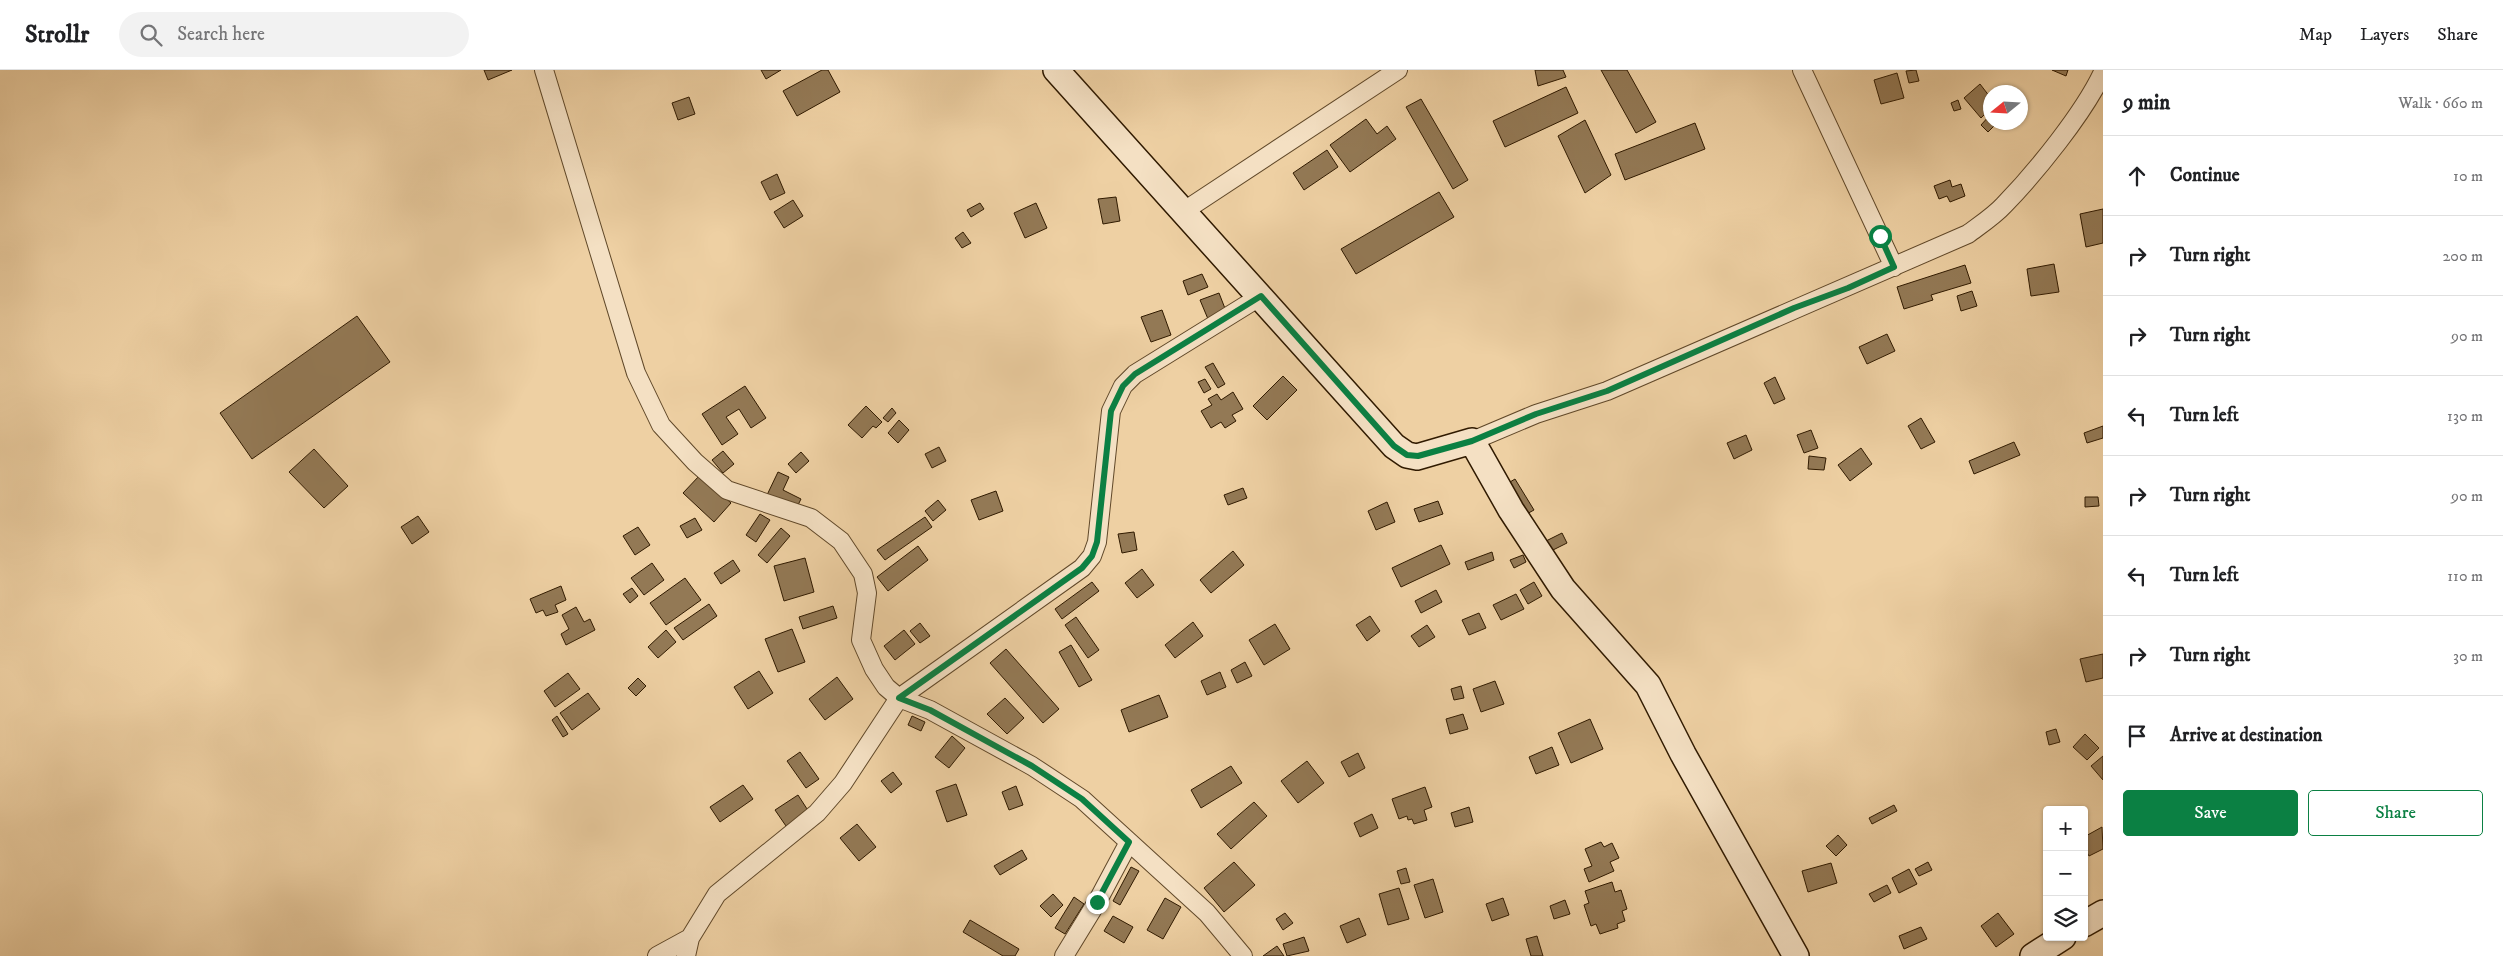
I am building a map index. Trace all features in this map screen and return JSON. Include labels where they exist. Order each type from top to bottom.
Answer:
[{"type":"street","points":[[544,70],[636,373],[662,425],[695,462],[727,490],[811,518],[842,541],[863,574],[867,593],[861,640],[874,669],[886,687],[899,698],[930,710],[1032,766],[1082,799],[1207,913],[1243,956]]},
{"type":"street","points":[[1056,70],[1394,446],[1407,455],[1418,456],[1472,441],[1536,414],[1607,391],[1794,308],[1848,288],[1968,234],[2003,206],[2037,167],[2082,108],[2103,72]]},
{"type":"street","points":[[1184,211],[1398,70]]},
{"type":"street","points":[[1802,70],[1894,267]]},
{"type":"street","points":[[686,956],[690,938],[717,894],[817,813],[843,783],[899,698],[1082,568],[1092,556],[1097,542],[1111,411],[1123,386],[1135,374],[1261,296]]},
{"type":"street","points":[[1472,441],[1511,510],[1563,589],[1648,685],[1683,754],[1796,956]]},
{"type":"street","points":[[1064,956],[1097,902],[1129,842]]},
{"type":"street","points":[[2088,922],[2103,913]]},
{"type":"street","points":[[657,956],[690,938]]},
{"type":"street","points":[[2033,956],[2057,941]]},
{"type":"building","points":[[484,70],[512,70],[488,80]]},
{"type":"building","points":[[761,70],[781,70],[766,79]]},
{"type":"building","points":[[822,70],[828,70],[840,92],[797,116],[783,91]]},
{"type":"building","points":[[1535,70],[1563,70],[1566,77],[1538,86]]},
{"type":"building","points":[[1601,70],[1627,70],[1656,122],[1636,133]]},
{"type":"building","points":[[1916,70],[1919,81],[1909,83],[1906,71]]},
{"type":"building","points":[[2052,70],[2068,70],[2066,76]]},
{"type":"building","points":[[1897,73],[1904,98],[1881,104],[1874,80]]},
{"type":"building","points":[[1980,84],[1983,88],[1983,116],[1981,118],[1964,98]]},
{"type":"building","points":[[1566,87],[1578,113],[1505,147],[1493,121]]},
{"type":"building","points":[[689,97],[695,114],[678,120],[672,103]]},
{"type":"building","points":[[1421,99],[1468,180],[1453,189],[1406,107]]},
{"type":"building","points":[[1958,100],[1961,109],[1954,111],[1951,103]]},
{"type":"building","points":[[1366,119],[1377,134],[1387,126],[1396,139],[1350,172],[1330,145]]},
{"type":"building","points":[[1585,120],[1611,175],[1585,193],[1558,136]]},
{"type":"building","points":[[1695,123],[1705,149],[1625,180],[1615,154]]},
{"type":"building","points":[[1327,150],[1338,167],[1304,190],[1293,173]]},
{"type":"building","points":[[777,174],[785,193],[770,200],[761,182]]},
{"type":"building","points":[[1950,180],[1952,187],[1961,184],[1965,196],[1950,202],[1947,196],[1939,199],[1934,186]]},
{"type":"building","points":[[1439,192],[1454,217],[1356,274],[1341,249]]},
{"type":"building","points":[[1116,197],[1120,221],[1103,224],[1098,199]]},
{"type":"building","points":[[793,200],[803,216],[784,228],[774,212]]},
{"type":"building","points":[[980,203],[984,209],[971,217],[967,210]]},
{"type":"building","points":[[1036,203],[1047,228],[1025,238],[1014,213]]},
{"type":"building","points":[[2103,209],[2103,243],[2086,247],[2080,214]]},
{"type":"building","points":[[963,232],[971,243],[962,248],[955,238]]},
{"type":"building","points":[[2054,264],[2059,292],[2031,296],[2027,269]]},
{"type":"building","points":[[1965,265],[1971,283],[1931,295],[1933,300],[1904,309],[1897,287]]},
{"type":"building","points":[[1202,274],[1208,287],[1188,295],[1183,281]]},
{"type":"building","points":[[1972,291],[1977,306],[1961,311],[1957,296]]},
{"type":"building","points":[[1219,293],[1226,311],[1208,319],[1200,300]]},
{"type":"building","points":[[1162,310],[1171,335],[1151,342],[1141,317]]},
{"type":"building","points":[[357,316],[390,362],[252,459],[220,413]]},
{"type":"building","points":[[1887,334],[1895,351],[1867,364],[1859,347]]},
{"type":"building","points":[[1213,363],[1225,384],[1218,388],[1205,367]]},
{"type":"building","points":[[1283,376],[1297,390],[1267,420],[1253,406]]},
{"type":"building","points":[[1775,377],[1785,399],[1774,404],[1764,383]]},
{"type":"building","points":[[1205,379],[1211,389],[1204,393],[1198,382]]},
{"type":"building","points":[[745,386],[766,418],[751,428],[739,409],[726,417],[738,434],[722,445],[702,414]]},
{"type":"building","points":[[1233,392],[1243,409],[1232,415],[1236,421],[1225,428],[1221,422],[1211,428],[1201,411],[1212,405],[1208,399],[1217,394],[1221,400]]},
{"type":"building","points":[[866,406],[882,422],[876,428],[873,426],[862,438],[848,425]]},
{"type":"building","points":[[892,408],[896,413],[888,422],[883,418]]},
{"type":"building","points":[[1921,418],[1935,442],[1921,449],[1908,426]]},
{"type":"building","points":[[899,420],[909,430],[898,443],[888,433]]},
{"type":"building","points":[[2103,426],[2103,438],[2087,443],[2084,433]]},
{"type":"building","points":[[1811,430],[1818,448],[1804,453],[1797,435]]},
{"type":"building","points":[[1746,435],[1752,450],[1734,459],[1727,443]]},
{"type":"building","points":[[2014,442],[2020,455],[1974,474],[1969,461]]},
{"type":"building","points":[[939,447],[946,461],[932,468],[925,454]]},
{"type":"building","points":[[1861,448],[1872,464],[1850,481],[1838,465]]},
{"type":"building","points":[[314,449],[348,486],[324,508],[289,472]]},
{"type":"building","points":[[723,451],[734,464],[723,473],[712,460]]},
{"type":"building","points":[[801,452],[809,461],[796,473],[788,464]]},
{"type":"building","points":[[1809,456],[1826,458],[1824,470],[1808,469]]},
{"type":"building","points":[[778,472],[789,477],[783,490],[801,499],[796,509],[767,495]]},
{"type":"building","points":[[700,475],[731,503],[714,522],[683,493]]},
{"type":"building","points":[[1515,479],[1534,510],[1523,516],[1505,485]]},
{"type":"building","points":[[1243,488],[1247,498],[1228,505],[1224,495]]},
{"type":"building","points":[[996,491],[1003,511],[979,520],[971,500]]},
{"type":"building","points":[[2085,497],[2098,497],[2099,506],[2085,507]]},
{"type":"building","points":[[938,500],[946,510],[933,521],[925,511]]},
{"type":"building","points":[[1438,501],[1443,514],[1419,522],[1414,509]]},
{"type":"building","points":[[1387,502],[1395,522],[1376,530],[1368,511]]},
{"type":"building","points":[[760,514],[770,520],[756,542],[746,535]]},
{"type":"building","points":[[418,516],[429,532],[412,544],[401,527]]},
{"type":"building","points":[[925,517],[932,527],[885,560],[877,550]]},
{"type":"building","points":[[695,518],[702,530],[687,538],[680,526]]},
{"type":"building","points":[[638,527],[650,545],[635,555],[623,536]]},
{"type":"building","points":[[781,528],[790,536],[767,563],[758,555]]},
{"type":"building","points":[[1134,532],[1137,550],[1122,553],[1118,534]]},
{"type":"building","points":[[1562,533],[1567,543],[1551,551],[1546,541]]},
{"type":"building","points":[[1441,545],[1450,564],[1401,587],[1392,568]]},
{"type":"building","points":[[918,546],[928,560],[888,591],[877,577]]},
{"type":"building","points":[[1233,551],[1244,565],[1211,593],[1200,580]]},
{"type":"building","points":[[1492,552],[1494,560],[1468,570],[1465,562]]},
{"type":"building","points":[[1523,555],[1526,562],[1514,568],[1510,560]]},
{"type":"building","points":[[805,558],[814,592],[784,601],[774,566]]},
{"type":"building","points":[[733,560],[740,571],[721,584],[714,573]]},
{"type":"building","points":[[652,563],[664,580],[644,595],[631,578]]},
{"type":"building","points":[[1142,569],[1154,585],[1137,598],[1125,583]]},
{"type":"building","points":[[685,578],[701,600],[666,625],[650,603]]},
{"type":"building","points":[[1092,582],[1099,591],[1062,619],[1055,609]]},
{"type":"building","points":[[1534,582],[1542,596],[1528,604],[1520,590]]},
{"type":"building","points":[[561,586],[566,600],[555,605],[558,612],[546,616],[543,610],[536,613],[530,599]]},
{"type":"building","points":[[632,588],[638,596],[630,603],[623,594]]},
{"type":"building","points":[[1436,590],[1442,602],[1421,613],[1415,601]]},
{"type":"building","points":[[1516,594],[1524,609],[1501,620],[1493,605]]},
{"type":"building","points":[[709,604],[717,616],[683,640],[674,628]]},
{"type":"building","points":[[833,606],[837,618],[803,629],[799,617]]},
{"type":"building","points":[[576,607],[584,622],[590,619],[595,630],[566,645],[561,634],[569,629],[562,615]]},
{"type":"building","points":[[1479,613],[1486,628],[1469,635],[1462,620]]},
{"type":"building","points":[[1370,616],[1380,631],[1367,641],[1356,625]]},
{"type":"building","points":[[1076,617],[1099,650],[1088,658],[1065,625]]},
{"type":"building","points":[[1193,622],[1203,636],[1175,658],[1165,645]]},
{"type":"building","points":[[920,623],[930,636],[920,643],[910,631]]},
{"type":"building","points":[[1275,624],[1290,649],[1264,665],[1249,640]]},
{"type":"building","points":[[1427,625],[1435,637],[1419,647],[1411,636]]},
{"type":"building","points":[[792,629],[805,662],[778,672],[765,639]]},
{"type":"building","points":[[666,630],[676,642],[658,658],[648,647]]},
{"type":"building","points":[[904,630],[915,644],[895,660],[884,646]]},
{"type":"building","points":[[1071,645],[1092,680],[1079,687],[1059,652]]},
{"type":"building","points":[[1006,649],[1059,709],[1043,723],[990,663]]},
{"type":"building","points":[[2103,654],[2103,678],[2086,682],[2080,659]]},
{"type":"building","points":[[1245,662],[1252,676],[1237,683],[1231,670]]},
{"type":"building","points":[[759,671],[773,693],[748,709],[734,687]]},
{"type":"building","points":[[1220,672],[1226,687],[1207,695],[1201,681]]},
{"type":"building","points":[[568,673],[580,689],[555,707],[544,691]]},
{"type":"building","points":[[837,677],[853,699],[825,720],[809,699]]},
{"type":"building","points":[[638,678],[646,686],[636,696],[628,688]]},
{"type":"building","points":[[1495,681],[1504,704],[1481,712],[1473,689]]},
{"type":"building","points":[[1461,686],[1464,698],[1454,700],[1451,689]]},
{"type":"building","points":[[588,693],[600,709],[572,730],[560,713]]},
{"type":"building","points":[[1159,695],[1168,717],[1129,732],[1121,710]]},
{"type":"building","points":[[1005,698],[1024,718],[1007,734],[987,714]]},
{"type":"building","points":[[1463,714],[1468,729],[1450,734],[1446,719]]},
{"type":"building","points":[[557,716],[568,734],[563,737],[552,720]]},
{"type":"building","points":[[912,716],[925,722],[921,731],[908,725]]},
{"type":"building","points":[[1590,719],[1603,749],[1571,763],[1558,733]]},
{"type":"building","points":[[2056,729],[2060,742],[2049,745],[2046,732]]},
{"type":"building","points":[[2085,734],[2099,748],[2087,760],[2073,747]]},
{"type":"building","points":[[952,736],[965,748],[949,768],[935,757]]},
{"type":"building","points":[[1552,747],[1559,765],[1536,774],[1529,757]]},
{"type":"building","points":[[800,752],[819,779],[806,788],[787,761]]},
{"type":"building","points":[[1358,753],[1365,768],[1349,777],[1341,762]]},
{"type":"building","points":[[2103,756],[2103,780],[2091,766]]},
{"type":"building","points":[[1307,761],[1324,783],[1298,803],[1281,781]]},
{"type":"building","points":[[1231,766],[1242,783],[1201,808],[1191,790]]},
{"type":"building","points":[[893,772],[902,784],[891,793],[881,781]]},
{"type":"building","points":[[956,784],[967,815],[947,822],[936,791]]},
{"type":"building","points":[[743,785],[753,799],[720,822],[710,807]]},
{"type":"building","points":[[1016,786],[1023,805],[1009,810],[1002,792]]},
{"type":"building","points":[[1425,787],[1432,807],[1424,810],[1427,820],[1414,824],[1412,819],[1408,820],[1407,816],[1399,819],[1392,799]]},
{"type":"building","points":[[798,795],[809,812],[786,826],[775,810]]},
{"type":"building","points":[[1254,802],[1267,816],[1231,849],[1217,834]]},
{"type":"building","points":[[1894,805],[1897,811],[1872,824],[1869,818]]},
{"type":"building","points":[[1469,807],[1473,822],[1455,827],[1451,813]]},
{"type":"building","points":[[1372,814],[1378,828],[1360,837],[1354,823]]},
{"type":"building","points":[[857,824],[876,847],[859,861],[840,838]]},
{"type":"building","points":[[2102,827],[2103,849],[2089,856],[2088,854],[2088,835]]},
{"type":"building","points":[[1838,835],[1847,845],[1836,856],[1826,846]]},
{"type":"building","points":[[1601,842],[1604,847],[1612,843],[1619,858],[1610,862],[1614,871],[1589,882],[1584,869],[1592,866],[1585,849]]},
{"type":"building","points":[[1022,850],[1027,859],[1000,875],[994,866]]},
{"type":"building","points":[[1234,862],[1255,885],[1224,912],[1204,888]]},
{"type":"building","points":[[1928,862],[1932,870],[1919,876],[1915,869]]},
{"type":"building","points":[[1831,863],[1837,883],[1808,892],[1802,871]]},
{"type":"building","points":[[1131,867],[1139,871],[1120,905],[1113,901]]},
{"type":"building","points":[[1406,868],[1410,882],[1401,884],[1397,871]]},
{"type":"building","points":[[1909,869],[1917,884],[1899,893],[1892,878]]},
{"type":"building","points":[[1433,879],[1443,912],[1425,918],[1414,885]]},
{"type":"building","points":[[1612,882],[1615,892],[1621,890],[1627,909],[1622,911],[1625,921],[1617,924],[1618,928],[1600,934],[1596,924],[1591,926],[1584,905],[1589,903],[1585,891]]},
{"type":"building","points":[[1887,885],[1891,893],[1874,902],[1869,894]]},
{"type":"building","points":[[1399,888],[1409,919],[1388,925],[1379,894]]},
{"type":"building","points":[[1053,894],[1063,905],[1051,917],[1040,906]]},
{"type":"building","points":[[1074,897],[1084,904],[1065,934],[1055,928]]},
{"type":"building","points":[[1165,898],[1181,907],[1163,939],[1147,930]]},
{"type":"building","points":[[1503,898],[1509,915],[1492,921],[1486,904]]},
{"type":"building","points":[[1565,900],[1570,914],[1554,919],[1550,906]]},
{"type":"building","points":[[1285,913],[1293,923],[1283,930],[1276,919]]},
{"type":"building","points":[[1998,913],[2014,934],[1996,947],[1981,926]]},
{"type":"building","points":[[1113,916],[1133,927],[1124,943],[1104,931]]},
{"type":"building","points":[[1359,918],[1366,935],[1347,943],[1340,926]]},
{"type":"building","points":[[970,920],[1019,949],[1015,956],[1003,956],[963,932]]},
{"type":"building","points":[[1921,927],[1927,939],[1904,949],[1899,936]]},
{"type":"building","points":[[1537,936],[1543,956],[1531,956],[1526,939]]},
{"type":"building","points":[[1304,937],[1309,951],[1287,956],[1283,944]]},
{"type":"building","points":[[1277,946],[1284,956],[1263,956]]},
{"type":"route","points":[[1097,902],[1129,842],[1082,799],[1032,766],[930,710],[899,698],[1082,568],[1092,556],[1097,542],[1111,411],[1123,386],[1135,374],[1261,296],[1394,446],[1407,455],[1418,456],[1472,441],[1536,414],[1607,391],[1794,308],[1848,288],[1894,267],[1880,236]]}]
